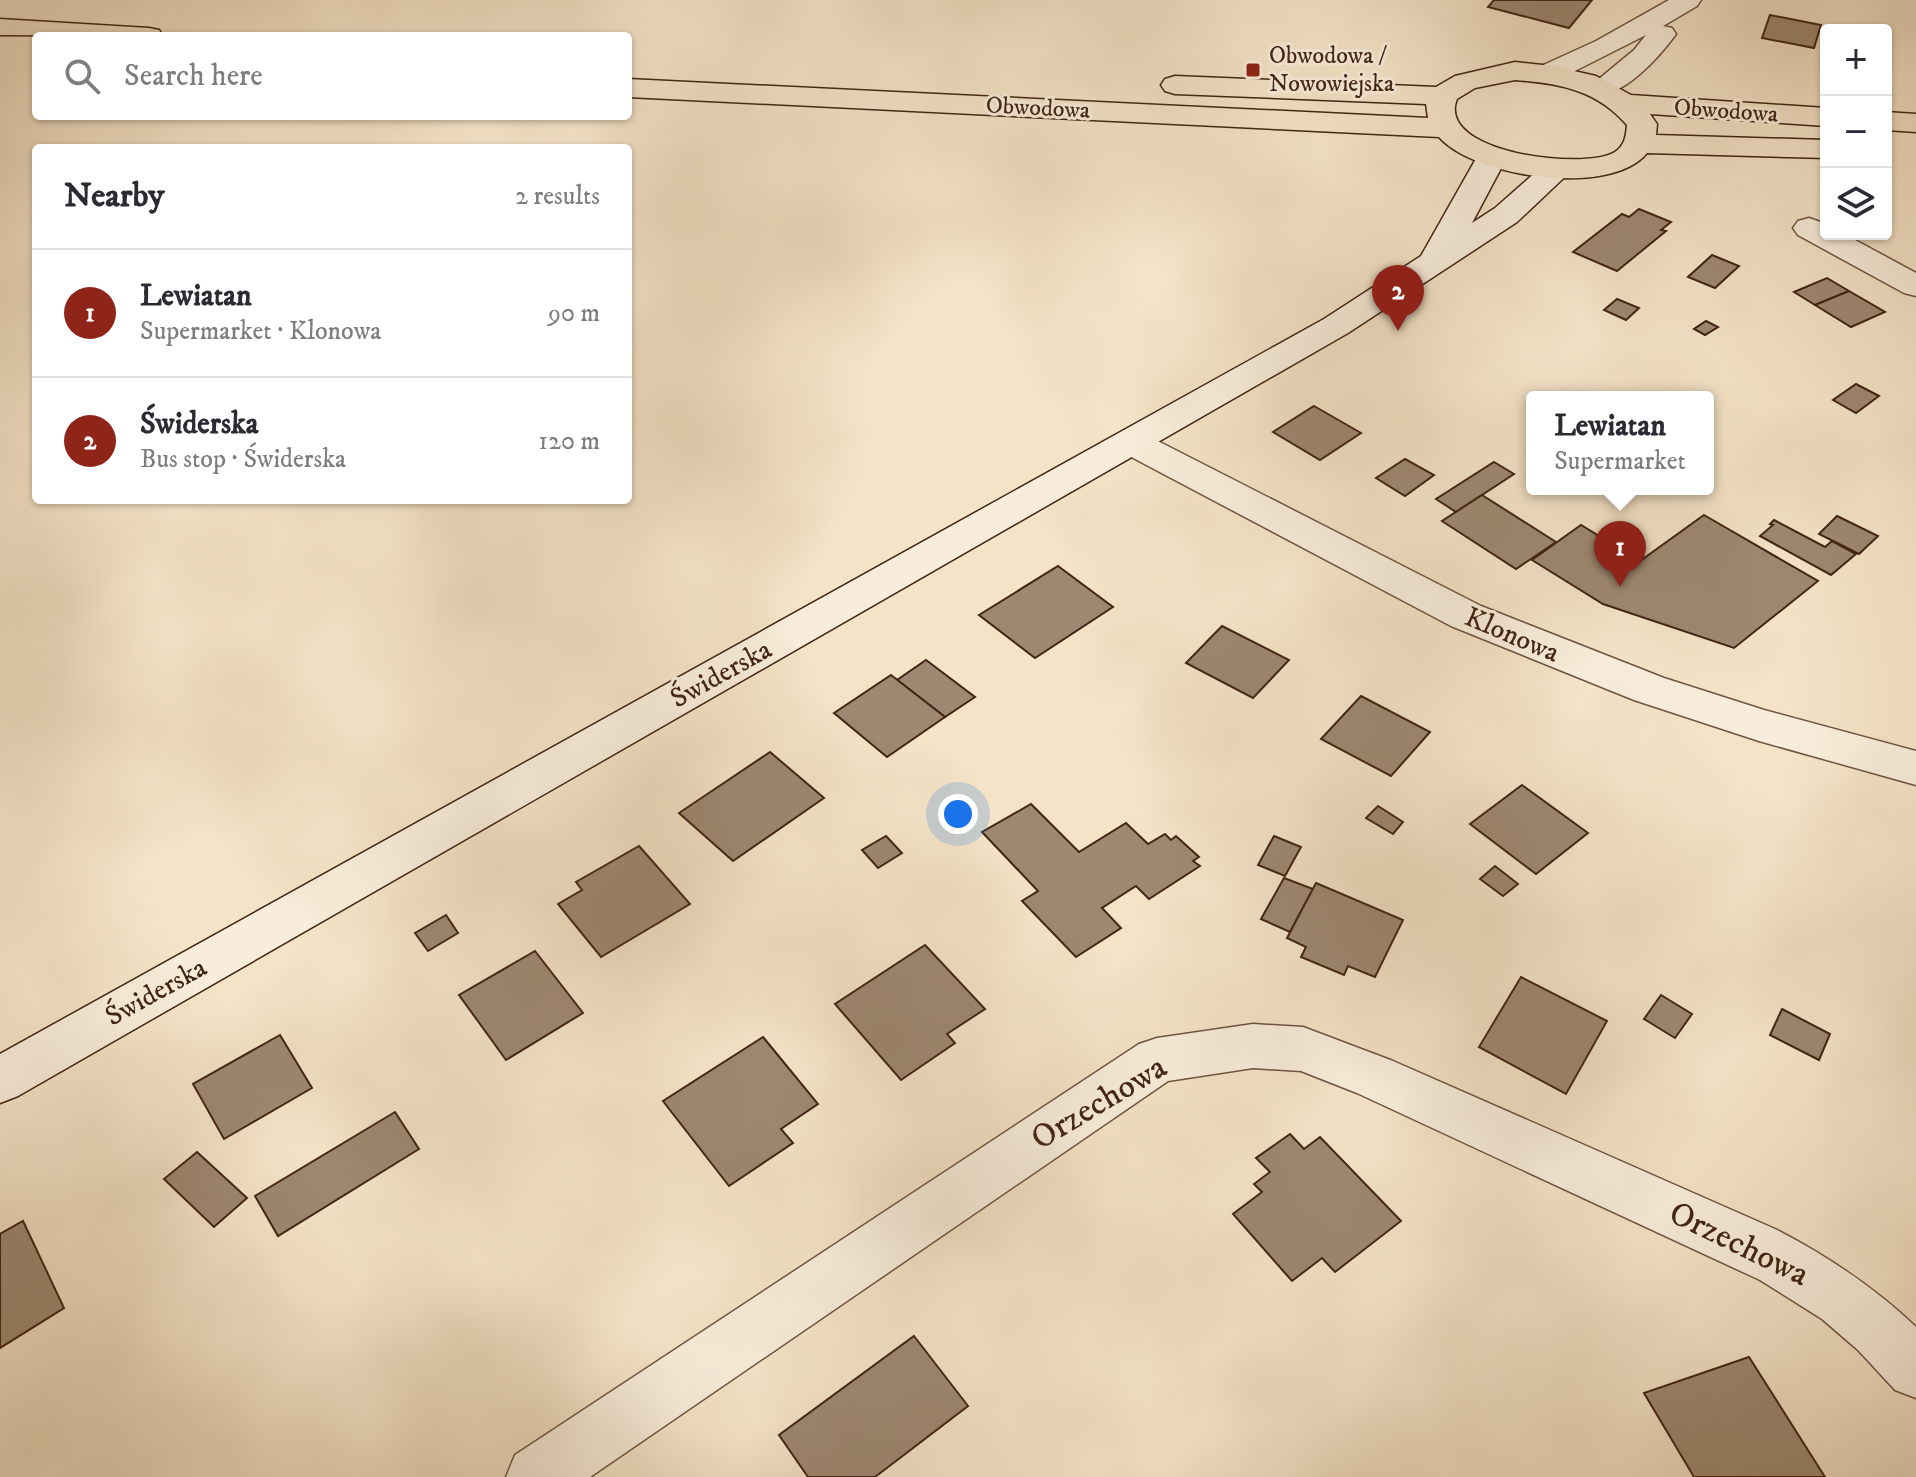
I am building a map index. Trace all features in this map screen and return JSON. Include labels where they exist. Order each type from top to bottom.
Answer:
[{"type":"main road","points":[[0,27],[83,32]]},
{"type":"main road","points":[[0,52],[32,55]]},
{"type":"main road","name":"Obwodowa","points":[[632,88],[1447,128],[1465,144],[1492,157],[1523,166],[1557,170],[1609,164],[1628,155],[1639,144],[1642,124],[1627,104],[1602,88],[1549,73],[1515,71],[1484,75],[1459,83],[1444,96]]},
{"type":"main road","points":[[1142,83],[1444,96],[1440,112],[1447,128]]},
{"type":"main road","name":"Obwodowa","points":[[1627,104],[1820,117]]},
{"type":"main road","points":[[1892,121],[1916,123]]},
{"type":"main road","name":"Obwodowa","points":[[1639,144],[1820,149]]},
{"type":"street","points":[[1549,73],[1606,47],[1689,0]]},
{"type":"street","points":[[1602,88],[1644,56],[1689,0]]},
{"type":"street","name":"Świderska","points":[[1436,258],[1492,157]]},
{"type":"street","name":"Świderska","points":[[0,1080],[1336,326],[1506,215],[1557,170]]},
{"type":"street","points":[[1809,228],[1916,286]]},
{"type":"street","name":"Klonowa","points":[[1133,443],[1480,622],[1649,689],[1759,725],[1916,768]]},
{"type":"street","name":"Orzechowa","points":[[537,1477],[1157,1060],[1253,1046],[1303,1049],[1375,1077],[1755,1248],[1814,1278],[1853,1305],[1916,1369]]},
{"type":"building","points":[[1494,0],[1592,0],[1569,28],[1488,7]]},
{"type":"building","points":[[1770,15],[1820,25],[1814,48],[1762,38]]},
{"type":"building","points":[[1639,209],[1671,222],[1661,230],[1666,231],[1617,271],[1573,252],[1622,214],[1629,217]]},
{"type":"building","points":[[1712,255],[1739,266],[1715,288],[1688,277]]},
{"type":"building","points":[[1827,278],[1849,291],[1815,305],[1794,292]]},
{"type":"building","points":[[1849,291],[1885,312],[1851,327],[1815,305]]},
{"type":"building","points":[[1617,299],[1639,308],[1626,320],[1604,310]]},
{"type":"building","points":[[1706,321],[1718,327],[1705,335],[1694,329]]},
{"type":"building","points":[[1856,384],[1879,396],[1856,413],[1833,400]]},
{"type":"building","points":[[1314,406],[1361,433],[1320,460],[1273,432]]},
{"type":"building","points":[[1405,459],[1434,475],[1405,496],[1376,478]]},
{"type":"building","points":[[1494,462],[1514,474],[1456,512],[1436,499]]},
{"type":"building","points":[[1482,495],[1556,542],[1516,569],[1442,521]]},
{"type":"building","points":[[1704,515],[1818,581],[1734,648],[1603,604],[1532,560],[1581,525],[1640,561]]},
{"type":"building","points":[[1837,516],[1878,536],[1859,554],[1819,534]]},
{"type":"building","points":[[1774,520],[1825,547],[1832,541],[1856,554],[1831,575],[1760,536],[1773,525],[1770,524]]},
{"type":"building","points":[[1058,566],[1113,607],[1035,658],[979,615]]},
{"type":"building","points":[[1222,626],[1289,660],[1253,698],[1186,663]]},
{"type":"building","points":[[926,660],[975,697],[945,717],[897,680]]},
{"type":"building","points":[[891,675],[945,717],[887,757],[834,713]]},
{"type":"building","points":[[1361,696],[1430,732],[1391,776],[1321,739]]},
{"type":"building","points":[[770,752],[824,798],[733,861],[679,813]]},
{"type":"building","points":[[1522,785],[1588,833],[1536,874],[1470,824]]},
{"type":"building","points":[[1031,804],[1079,852],[1126,823],[1148,844],[1165,834],[1171,840],[1176,836],[1199,857],[1193,861],[1200,866],[1149,899],[1136,886],[1102,908],[1121,928],[1076,957],[1022,901],[1038,891],[982,832]]},
{"type":"building","points":[[1378,806],[1403,822],[1393,834],[1366,818]]},
{"type":"building","points":[[886,836],[902,853],[878,868],[862,850]]},
{"type":"building","points":[[1274,836],[1301,847],[1285,876],[1258,865]]},
{"type":"building","points":[[639,846],[690,904],[601,957],[558,904],[582,890],[576,882]]},
{"type":"building","points":[[1495,866],[1518,884],[1503,896],[1480,879]]},
{"type":"building","points":[[1284,878],[1313,889],[1290,932],[1261,919]]},
{"type":"building","points":[[1316,883],[1403,920],[1375,977],[1348,966],[1344,975],[1301,957],[1306,947],[1287,938]]},
{"type":"building","points":[[446,915],[458,933],[428,951],[415,933]]},
{"type":"building","points":[[925,945],[985,1009],[947,1034],[955,1043],[901,1080],[835,1004]]},
{"type":"building","points":[[535,951],[583,1013],[506,1060],[459,995]]},
{"type":"building","points":[[1521,977],[1607,1021],[1566,1094],[1479,1047]]},
{"type":"building","points":[[1661,995],[1692,1014],[1675,1038],[1644,1019]]},
{"type":"building","points":[[1782,1009],[1830,1034],[1819,1060],[1770,1035]]},
{"type":"building","points":[[280,1035],[312,1088],[224,1139],[193,1084]]},
{"type":"building","points":[[763,1037],[818,1104],[781,1129],[793,1143],[729,1186],[663,1101]]},
{"type":"building","points":[[395,1112],[419,1149],[278,1236],[255,1196]]},
{"type":"building","points":[[1290,1134],[1304,1149],[1320,1137],[1401,1221],[1335,1272],[1322,1258],[1292,1281],[1233,1214],[1262,1192],[1254,1184],[1270,1172],[1256,1158]]},
{"type":"building","points":[[197,1152],[247,1198],[214,1227],[164,1179]]},
{"type":"building","points":[[23,1221],[64,1308],[0,1348],[0,1234]]},
{"type":"building","points":[[914,1336],[968,1406],[875,1477],[808,1477],[779,1435]]},
{"type":"building","points":[[1749,1357],[1825,1477],[1694,1477],[1644,1393]]},
{"type":"place","name":"Obwodowa / Nowowiejska","points":[[1253,70]]},
{"type":"place","name":"Świderska","points":[[1398,331]]},
{"type":"place","name":"Lewiatan","points":[[1620,587]]}]
